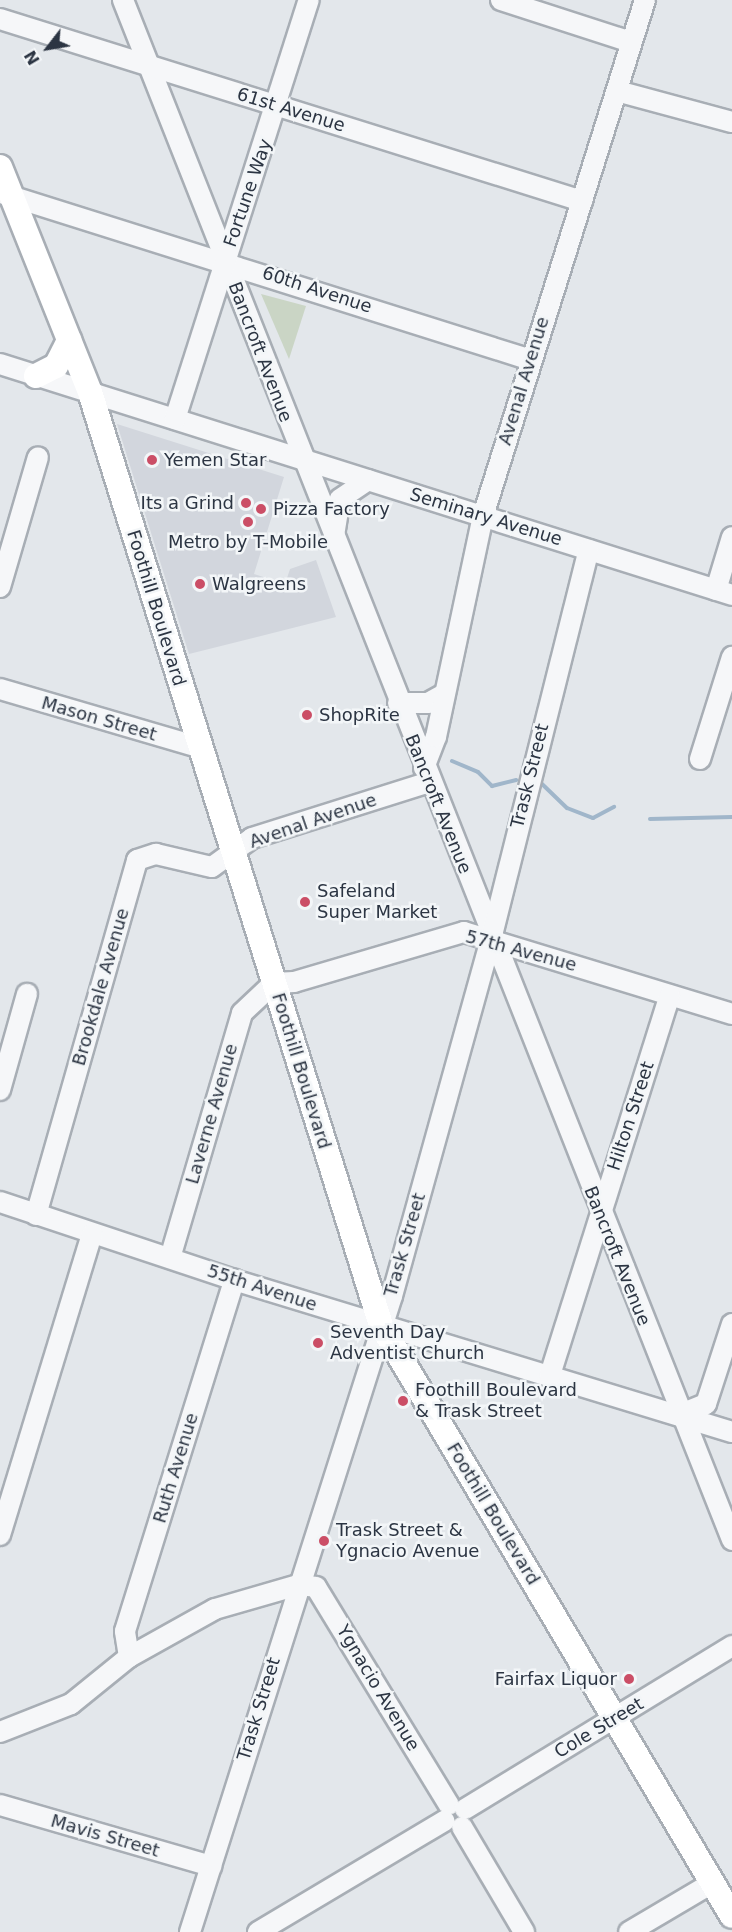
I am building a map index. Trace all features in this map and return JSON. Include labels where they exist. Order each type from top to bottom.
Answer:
[{"type":"main road","name":"Foothill Boulevard","points":[[0,167],[6,195],[90,392],[198,747],[381,1325],[732,1916]]},
{"type":"main road","points":[[36,376],[56,366],[69,340]]},
{"type":"street","name":"Bancroft Avenue","points":[[123,0],[334,542],[732,1540]]},
{"type":"street","name":"Fortune Way","points":[[175,419],[309,0]]},
{"type":"street","points":[[501,0],[631,42]]},
{"type":"street","name":"Avenal Avenue","points":[[231,851],[252,838],[427,775],[483,516],[645,0]]},
{"type":"street","name":"61st Avenue","points":[[0,19],[149,68],[276,105],[582,201]]},
{"type":"street","points":[[617,91],[732,122]]},
{"type":"street","name":"60th Avenue","points":[[6,195],[225,260],[531,360]]},
{"type":"street","name":"Seminary Avenue","points":[[0,364],[724,592]]},
{"type":"street","points":[[0,586],[38,457]]},
{"type":"street","points":[[334,542],[340,499],[368,480]]},
{"type":"street","points":[[724,592],[732,537]]},
{"type":"street","name":"Trask Street","points":[[190,1932],[381,1325],[491,939],[589,550]]},
{"type":"street","points":[[700,759],[732,657]]},
{"type":"street","name":"Mason Street","points":[[0,689],[198,747]]},
{"type":"street","points":[[398,703],[428,703],[444,694]]},
{"type":"street","name":"Brookdale Avenue","points":[[36,1215],[137,860],[156,854],[212,867],[231,851]]},
{"type":"street","name":"57th Avenue","points":[[274,983],[294,982],[464,932],[732,1014]]},
{"type":"street","name":"Laverne Avenue","points":[[170,1258],[242,1013],[274,983]]},
{"type":"street","points":[[0,1090],[27,994]]},
{"type":"street","name":"Hilton Street","points":[[550,1375],[603,1219],[608,1183],[670,995]]},
{"type":"street","name":"55th Avenue","points":[[0,1202],[234,1280],[681,1413],[732,1432]]},
{"type":"street","points":[[0,1535],[92,1234]]},
{"type":"street","name":"Ruth Avenue","points":[[129,1657],[125,1631],[234,1280]]},
{"type":"street","points":[[681,1413],[706,1404],[732,1324]]},
{"type":"street","points":[[0,1732],[71,1704],[129,1657],[215,1609],[298,1585]]},
{"type":"street","name":"Ygnacio Avenue","points":[[298,1585],[316,1587],[524,1932]]},
{"type":"street","name":"Cole Street","points":[[258,1932],[732,1646]]},
{"type":"street","name":"Mavis Street","points":[[0,1804],[211,1866]]},
{"type":"street","points":[[629,1932],[712,1883]]},
{"type":"shaded area","points":[[117,424],[284,477],[254,574],[285,584],[290,569],[316,560],[336,617],[189,654]]},
{"type":"green space","points":[[261,294],[306,306],[289,359]]},
{"type":"waterway","points":[[452,761],[478,772],[492,786],[516,780]]},
{"type":"waterway","points":[[541,783],[567,808],[593,818],[614,807]]},
{"type":"waterway","points":[[650,819],[732,817]]},
{"type":"place","name":"Yemen Star","points":[[152,460]]},
{"type":"place","name":"Its a Grind","points":[[246,503]]},
{"type":"place","name":"Pizza Factory","points":[[261,509]]},
{"type":"place","name":"Metro by T-Mobile","points":[[248,522]]},
{"type":"place","name":"Walgreens","points":[[200,584]]},
{"type":"place","name":"ShopRite","points":[[307,715]]},
{"type":"place","name":"Safeland Super Market","points":[[305,902]]},
{"type":"place","name":"Seventh Day Adventist Church","points":[[318,1343]]},
{"type":"place","name":"Foothill Boulevard & Trask Street","points":[[403,1401]]},
{"type":"place","name":"Trask Street & Ygnacio Avenue","points":[[324,1541]]},
{"type":"place","name":"Fairfax Liquor","points":[[629,1679]]}]
